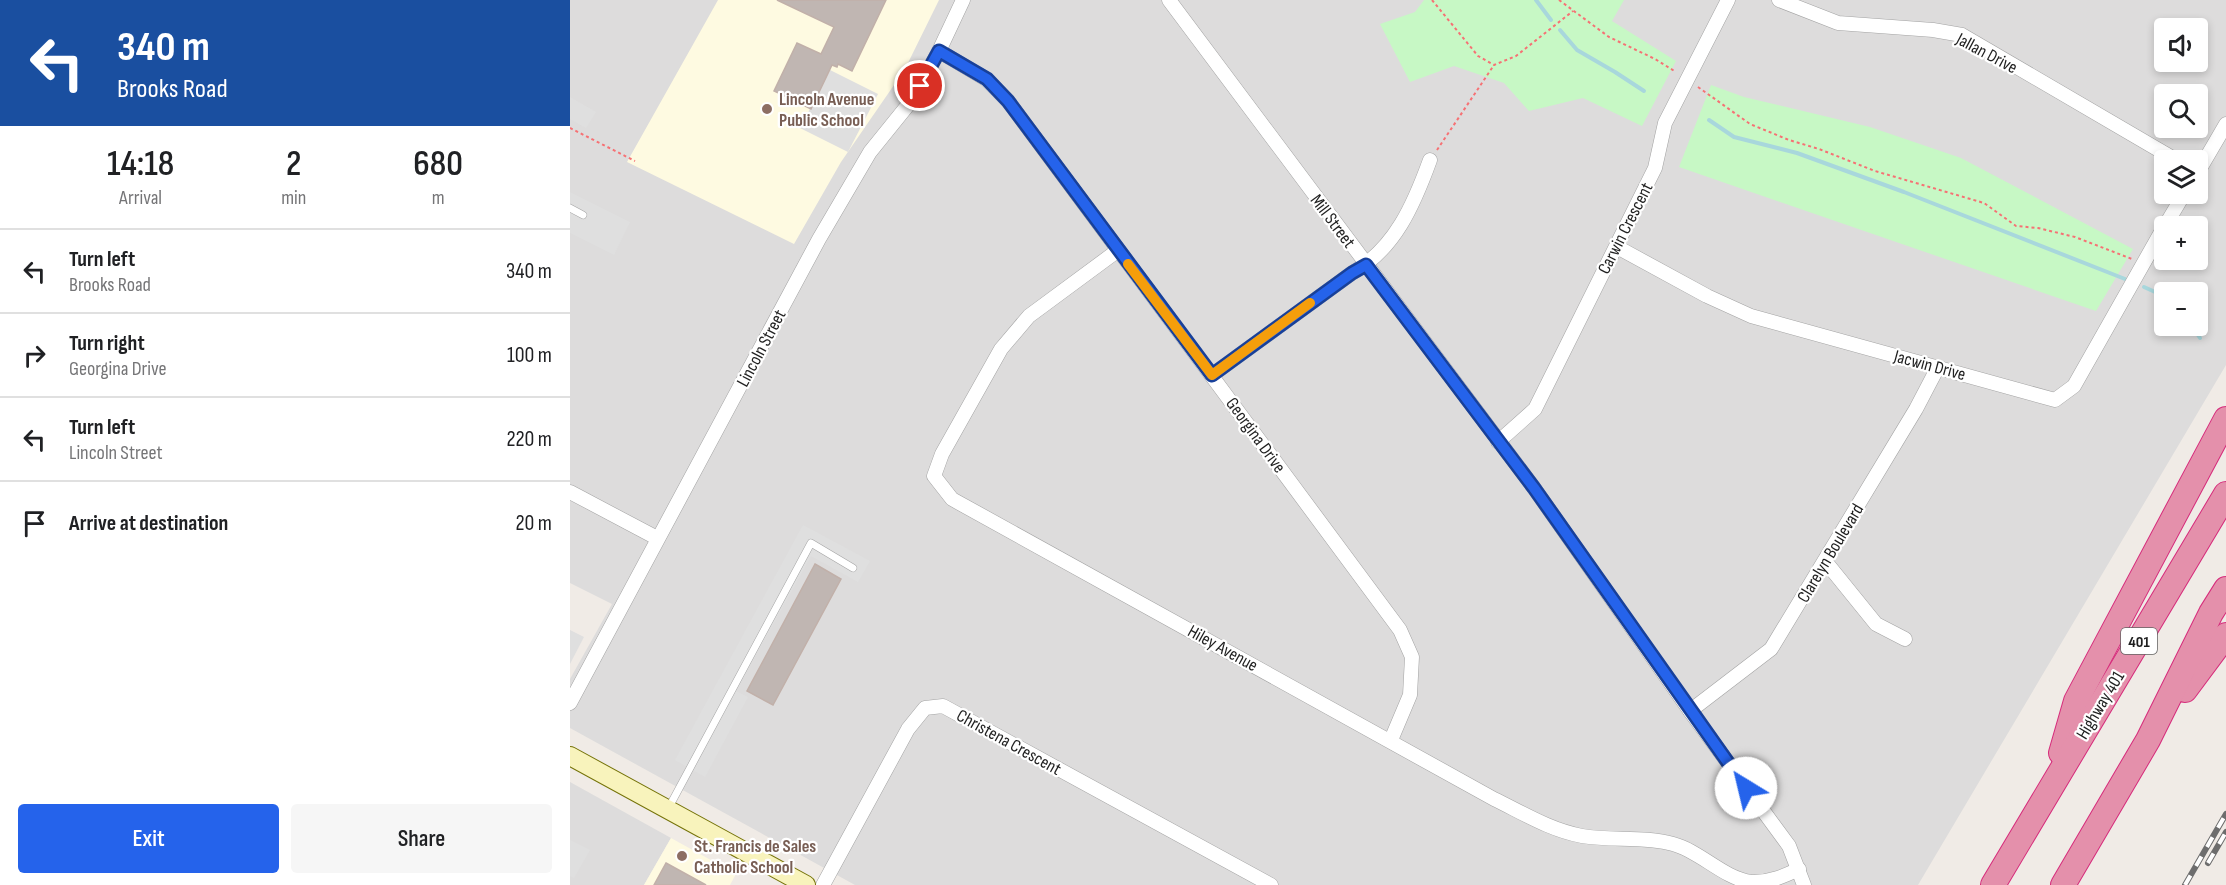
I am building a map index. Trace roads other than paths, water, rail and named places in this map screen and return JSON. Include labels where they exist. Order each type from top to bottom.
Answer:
[{"type":"highway","points":[[2051,788],[2076,701],[2226,419]]},
{"type":"highway","name":"Highway 401","points":[[1993,885],[2226,494]]},
{"type":"highway","points":[[2063,885],[2148,740],[2211,613],[2226,589]]},
{"type":"highway","points":[[2148,740],[2226,635]]},
{"type":"main road","points":[[570,756],[797,883]]},
{"type":"street","name":"Lincoln Street","points":[[570,703],[814,249],[870,152],[912,100],[963,0]]},
{"type":"street","name":"Mill Street","points":[[1169,0],[1534,488],[1690,711],[1789,846],[1804,885]]},
{"type":"street","name":"Carwin Crescent","points":[[1498,442],[1534,409],[1655,168],[1665,123],[1728,0]]},
{"type":"street","name":"Jallan Drive","points":[[1779,0],[1838,23],[1934,30],[1962,35],[2159,150]]},
{"type":"street","name":"Georgina Drive","points":[[939,51],[987,79],[1008,101],[1400,630],[1412,657],[1410,695],[1391,740]]},
{"type":"street","points":[[2208,155],[2226,124]]},
{"type":"street","points":[[1212,375],[1366,265],[1386,247],[1417,196],[1430,160]]},
{"type":"street","name":"Jacwin Drive","points":[[1617,247],[1707,296],[1751,316],[2055,400],[2074,386],[2154,245]]},
{"type":"street","name":"Hiley Avenue","points":[[1117,251],[1029,316],[1001,349],[942,454],[934,476],[952,499],[1494,798],[1558,830],[1585,836],[1675,844],[1728,874],[1750,882],[1773,881],[1799,869]]},
{"type":"street","name":"Clarelyn Boulevard","points":[[1690,711],[1771,649],[1916,409],[1938,367]]},
{"type":"street","points":[[570,492],[657,538]]},
{"type":"street","points":[[1825,561],[1876,624],[1905,639]]},
{"type":"street","name":"Christena Crescent","points":[[824,885],[908,729],[925,708],[943,706],[1271,885]]},
{"type":"lane","points":[[570,208],[583,215]]},
{"type":"lane","points":[[668,809],[811,543],[853,568]]},
{"type":"waterway","points":[[1536,0],[1551,20]]},
{"type":"waterway","points":[[1560,30],[1577,50],[1644,91]]},
{"type":"waterway","points":[[1709,120],[1734,137],[1797,153],[1904,192],[2125,279]]},
{"type":"waterway","points":[[2144,287],[2154,292]]},
{"type":"railway","points":[[2185,885],[2226,814]]},
{"type":"railway","points":[[2208,863],[2226,832]]},
{"type":"place","name":"Lincoln Avenue Public School","points":[[767,109]]},
{"type":"place","name":"St. Francis de Sales Catholic School","points":[[682,856]]}]
